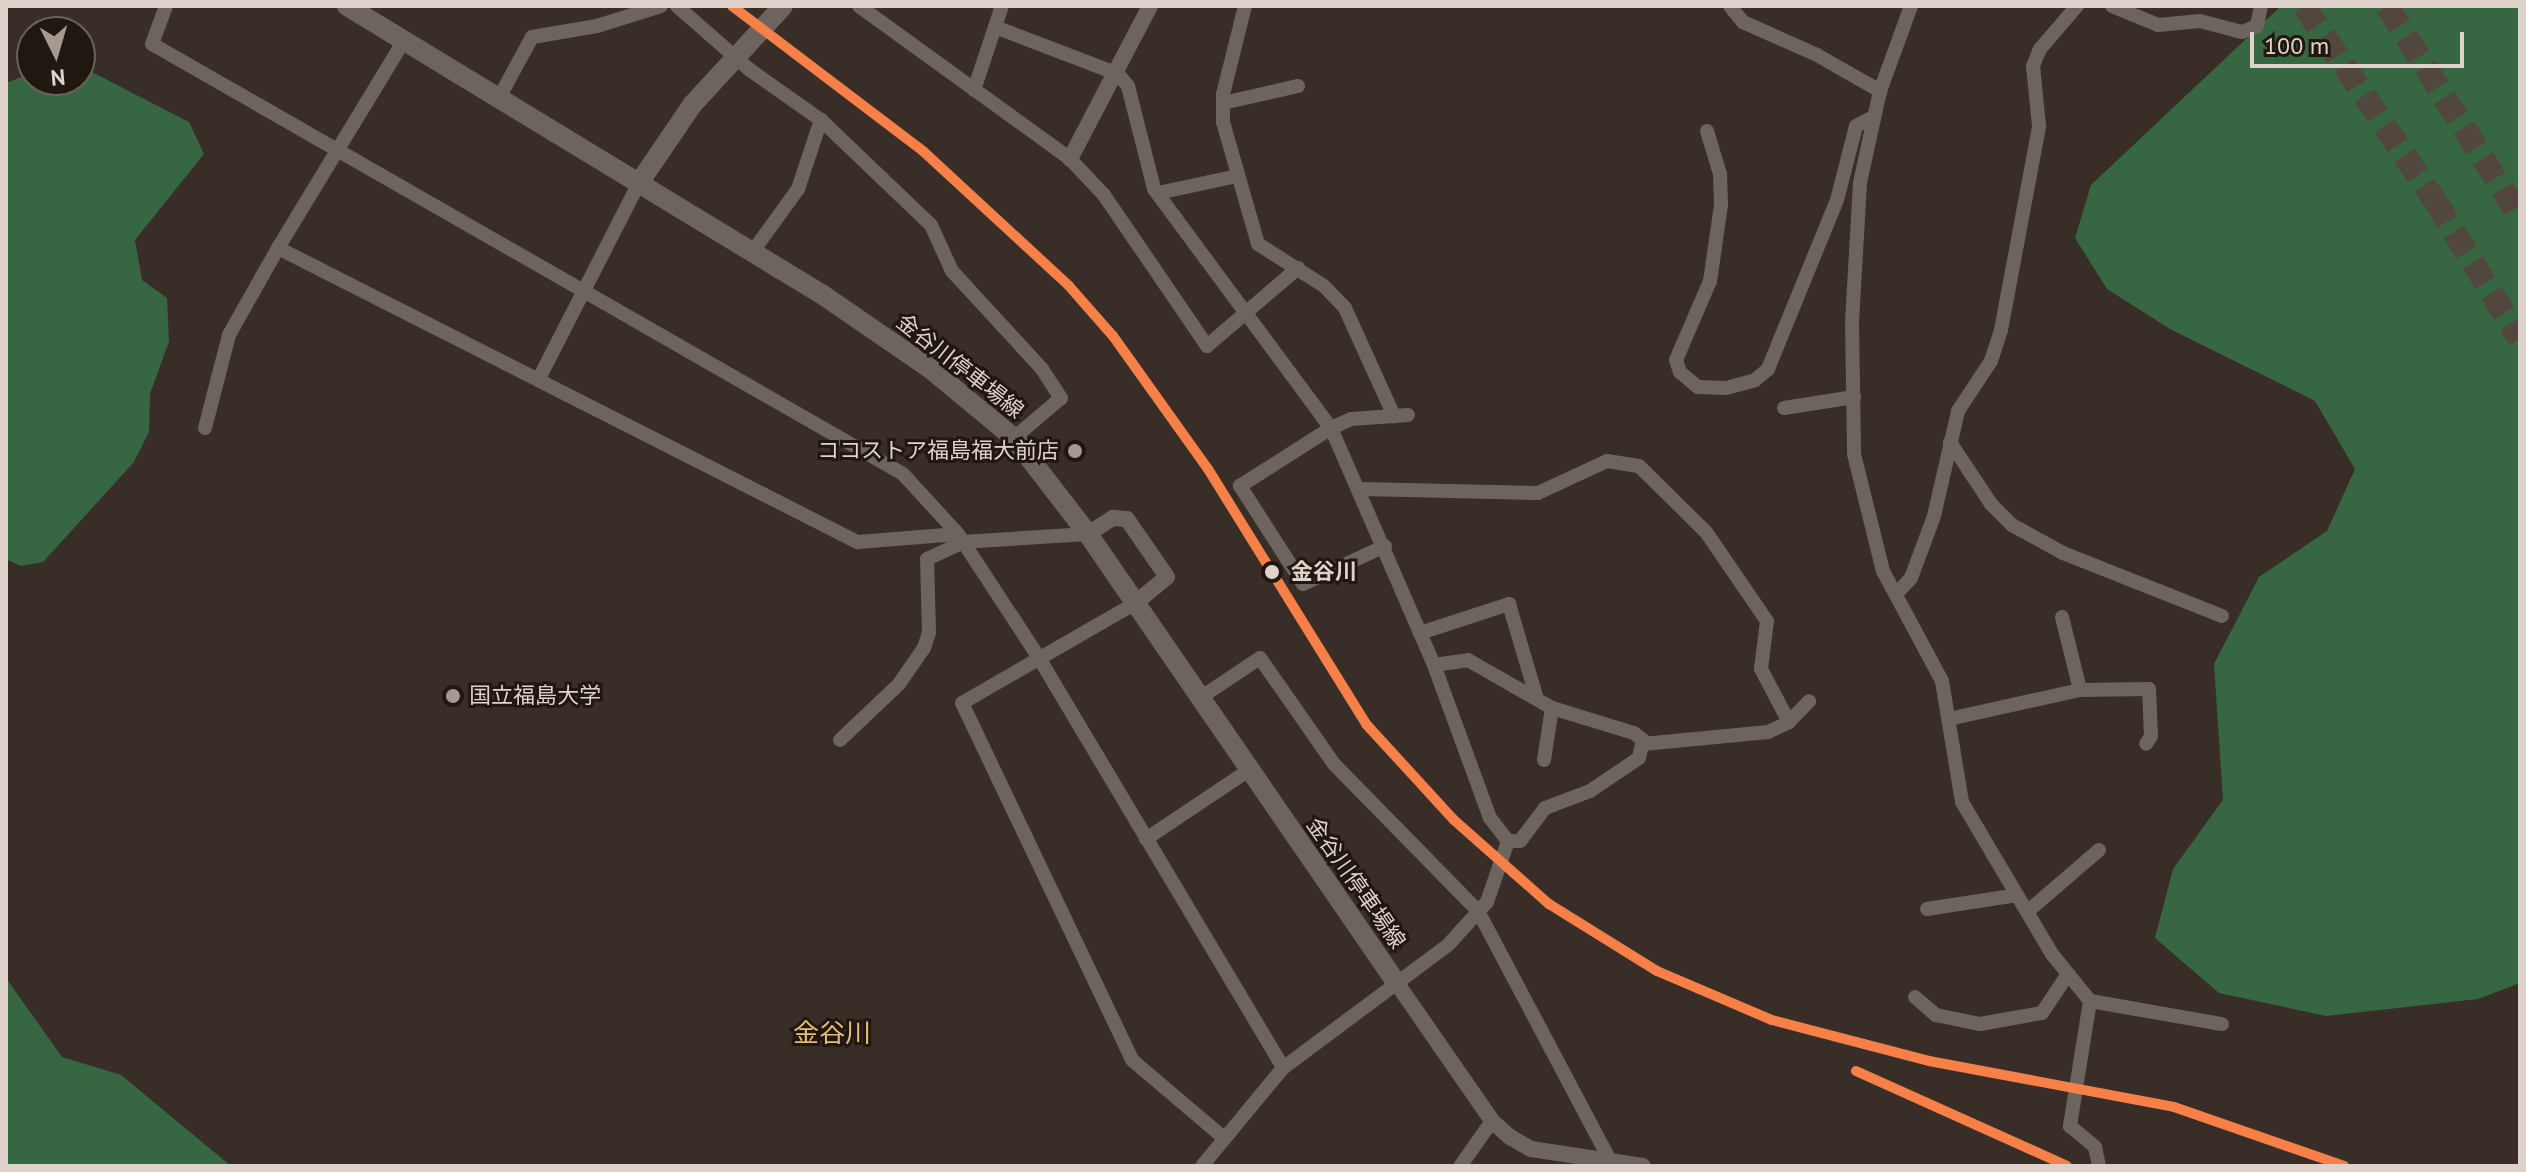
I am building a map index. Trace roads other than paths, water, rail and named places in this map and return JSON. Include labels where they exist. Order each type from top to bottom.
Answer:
[{"type":"main road","name":"金谷川停車場線","points":[[347,6],[753,251],[932,370],[1014,438],[1088,534],[1398,985]]},
{"type":"main road","points":[[639,183],[725,66],[783,6]]},
{"type":"street","points":[[166,6],[152,44],[888,464],[960,538],[1039,658],[1283,1068]]},
{"type":"street","points":[[500,96],[532,37],[597,26],[661,6]]},
{"type":"street","points":[[677,6],[750,70],[821,120],[931,225],[952,271],[1042,369],[1061,398],[1014,438]]},
{"type":"street","points":[[859,6],[1070,159],[1104,195],[1207,346],[1298,268]]},
{"type":"street","points":[[974,90],[1002,6]]},
{"type":"street","points":[[1070,159],[1118,74],[1150,6]]},
{"type":"street","points":[[1245,6],[1223,103],[1237,176],[1258,244],[1264,252],[1298,268],[1345,308],[1401,416],[1351,419],[1331,428],[1240,486],[1303,584],[1385,546]]},
{"type":"street","points":[[1730,6],[1743,22],[1817,55],[1880,91]]},
{"type":"street","points":[[1911,6],[1872,118],[1860,183],[1854,454],[1867,525],[1883,571],[1898,592],[1942,681],[1962,802],[2068,974],[2090,1001],[2222,1024]]},
{"type":"street","points":[[1898,592],[1911,578],[1934,516],[1958,411],[1991,361],[2001,330],[2039,126],[2033,66],[2040,49],[2077,6]]},
{"type":"street","points":[[2112,6],[2158,25],[2200,21],[2242,32],[2257,26],[2261,6]]},
{"type":"street","points":[[995,27],[1118,74],[1128,86],[1158,193],[1331,428],[1361,489],[1434,665],[1490,818],[1508,841]]},
{"type":"street","points":[[205,428],[229,335],[405,39]]},
{"type":"street","points":[[1223,103],[1298,86]]},
{"type":"street","points":[[1707,131],[1720,174],[1721,205],[1710,281],[1676,360],[1680,372],[1698,387],[1726,388],[1755,380],[1768,369],[1837,200],[1856,126],[1872,118]]},
{"type":"street","points":[[753,251],[798,189],[821,120]]},
{"type":"street","points":[[1158,193],[1237,176]]},
{"type":"street","points":[[538,380],[639,183]]},
{"type":"street","points":[[278,248],[858,542],[1088,534],[1113,518],[1127,519],[1167,577],[1134,604],[962,703],[1132,1060],[1224,1138]]},
{"type":"street","points":[[1784,408],[1854,397]]},
{"type":"street","points":[[1950,442],[1991,504],[2012,525],[2063,553],[2222,616]]},
{"type":"street","points":[[1361,489],[1538,493],[1607,461],[1639,466],[1706,532],[1767,621],[1761,669],[1789,722]]},
{"type":"street","points":[[840,740],[914,665],[929,633],[927,559],[960,538]]},
{"type":"street","points":[[1420,633],[1509,604],[1536,696]]},
{"type":"street","points":[[2062,617],[2080,690]]},
{"type":"street","points":[[1200,698],[1260,658],[1334,764],[1478,911],[1626,1164]]},
{"type":"street","points":[[1434,665],[1468,660],[1536,696],[1552,708],[1634,733],[1643,744]]},
{"type":"street","points":[[1949,719],[2080,690],[2149,689],[2151,736],[2146,744]]},
{"type":"street","points":[[1643,744],[1768,732],[1789,722],[1809,701]]},
{"type":"street","points":[[1544,760],[1552,708]]},
{"type":"street","points":[[1508,841],[1520,841],[1545,808],[1590,791],[1639,758],[1643,744]]},
{"type":"street","points":[[1146,839],[1249,770]]},
{"type":"street","points":[[1202,1166],[1283,1068],[1448,945],[1487,902],[1508,841]]},
{"type":"street","points":[[2027,912],[2099,850]]},
{"type":"street","points":[[1927,909],[2017,895]]},
{"type":"street","points":[[1915,997],[1936,1015],[1980,1024],[2042,1013],[2068,974]]},
{"type":"street","points":[[1398,985],[1492,1121],[1531,1149],[1590,1162],[1626,1164]]},
{"type":"street","points":[[2090,1001],[2070,1126],[2095,1147],[2099,1166]]},
{"type":"street","points":[[1461,1165],[1492,1121]]},
{"type":"tunnel","points":[[2304,6],[2435,201],[2520,339]]},
{"type":"tunnel","points":[[2387,6],[2520,217]]},
{"type":"place","name":"ココストア福島福大前店","points":[[1075,451]]},
{"type":"place","name":"金谷川","points":[[1272,572]]},
{"type":"place","name":"国立福島大学","points":[[453,696]]},
{"type":"district","name":"金谷川","points":[[832,1033]]}]
